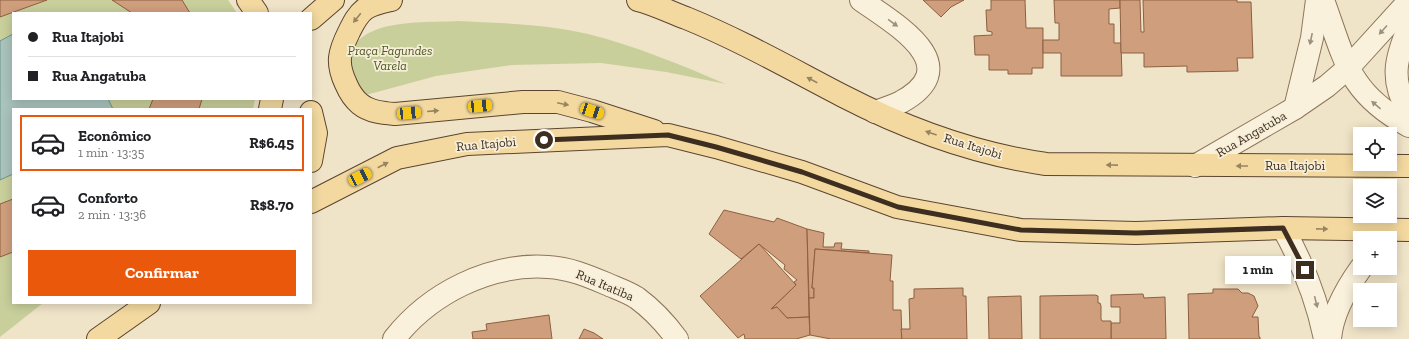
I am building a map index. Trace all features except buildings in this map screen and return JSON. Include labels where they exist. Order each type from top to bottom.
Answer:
[{"type":"main road","points":[[248,0],[256,12]]},
{"type":"main road","points":[[312,18],[333,0]]},
{"type":"main road","points":[[391,0],[380,2],[364,10],[354,21],[343,43],[339,57],[340,71],[349,90],[360,104],[378,112],[395,114],[523,102],[558,102],[668,135]]},
{"type":"main road","name":"Rua Itajobi","points":[[638,0],[725,34],[876,112],[974,148],[1019,160],[1046,164],[1409,166]]},
{"type":"main road","points":[[312,116],[316,133],[312,155]]},
{"type":"main road","name":"Rua Itajobi","points":[[312,201],[397,158],[467,144],[668,135],[716,147],[802,172],[898,207],[1021,230],[1136,233],[1283,228],[1401,234]]},
{"type":"main road","points":[[124,319],[139,304]]},
{"type":"main road","points":[[98,339],[124,319],[147,304]]},
{"type":"street","points":[[861,0],[909,35],[924,50],[929,66],[925,80],[915,92],[901,102],[876,112]]},
{"type":"street","name":"Rua Angatuba","points":[[1195,166],[1295,108],[1312,38],[1317,0]]},
{"type":"street","points":[[1323,0],[1348,68],[1358,86],[1372,102],[1409,126]]},
{"type":"street","points":[[1295,108],[1327,86],[1348,68],[1409,1]]},
{"type":"street","points":[[1409,27],[1396,64],[1398,85],[1409,113]]},
{"type":"street","points":[[1283,228],[1301,259],[1314,292],[1324,339]]},
{"type":"street","name":"Rua Itatiba","points":[[394,339],[416,316],[440,297],[472,280],[494,272],[548,267],[588,276],[636,297],[654,312],[678,339]]},
{"type":"street","points":[[1330,339],[1336,310],[1347,287],[1356,275]]},
{"type":"green space","points":[[0,0],[228,0],[236,12],[12,12],[12,100],[255,100],[253,108],[12,108],[12,304],[42,304],[0,337]]},
{"type":"green space","name":"Praça Fagundes Varela","points":[[458,21],[540,26],[588,34],[641,50],[726,84],[666,72],[601,63],[512,65],[436,76],[366,95],[350,83],[350,58],[355,45],[365,35],[379,29],[395,25]]},
{"type":"water","points":[[12,35],[12,100],[108,100],[112,108],[12,108],[12,174],[0,180],[0,41]]},
{"type":"route","points":[[544,140],[668,135],[716,147],[749,158],[802,172],[898,207],[1021,230],[1136,233],[1283,228],[1301,259],[1305,270]]}]
